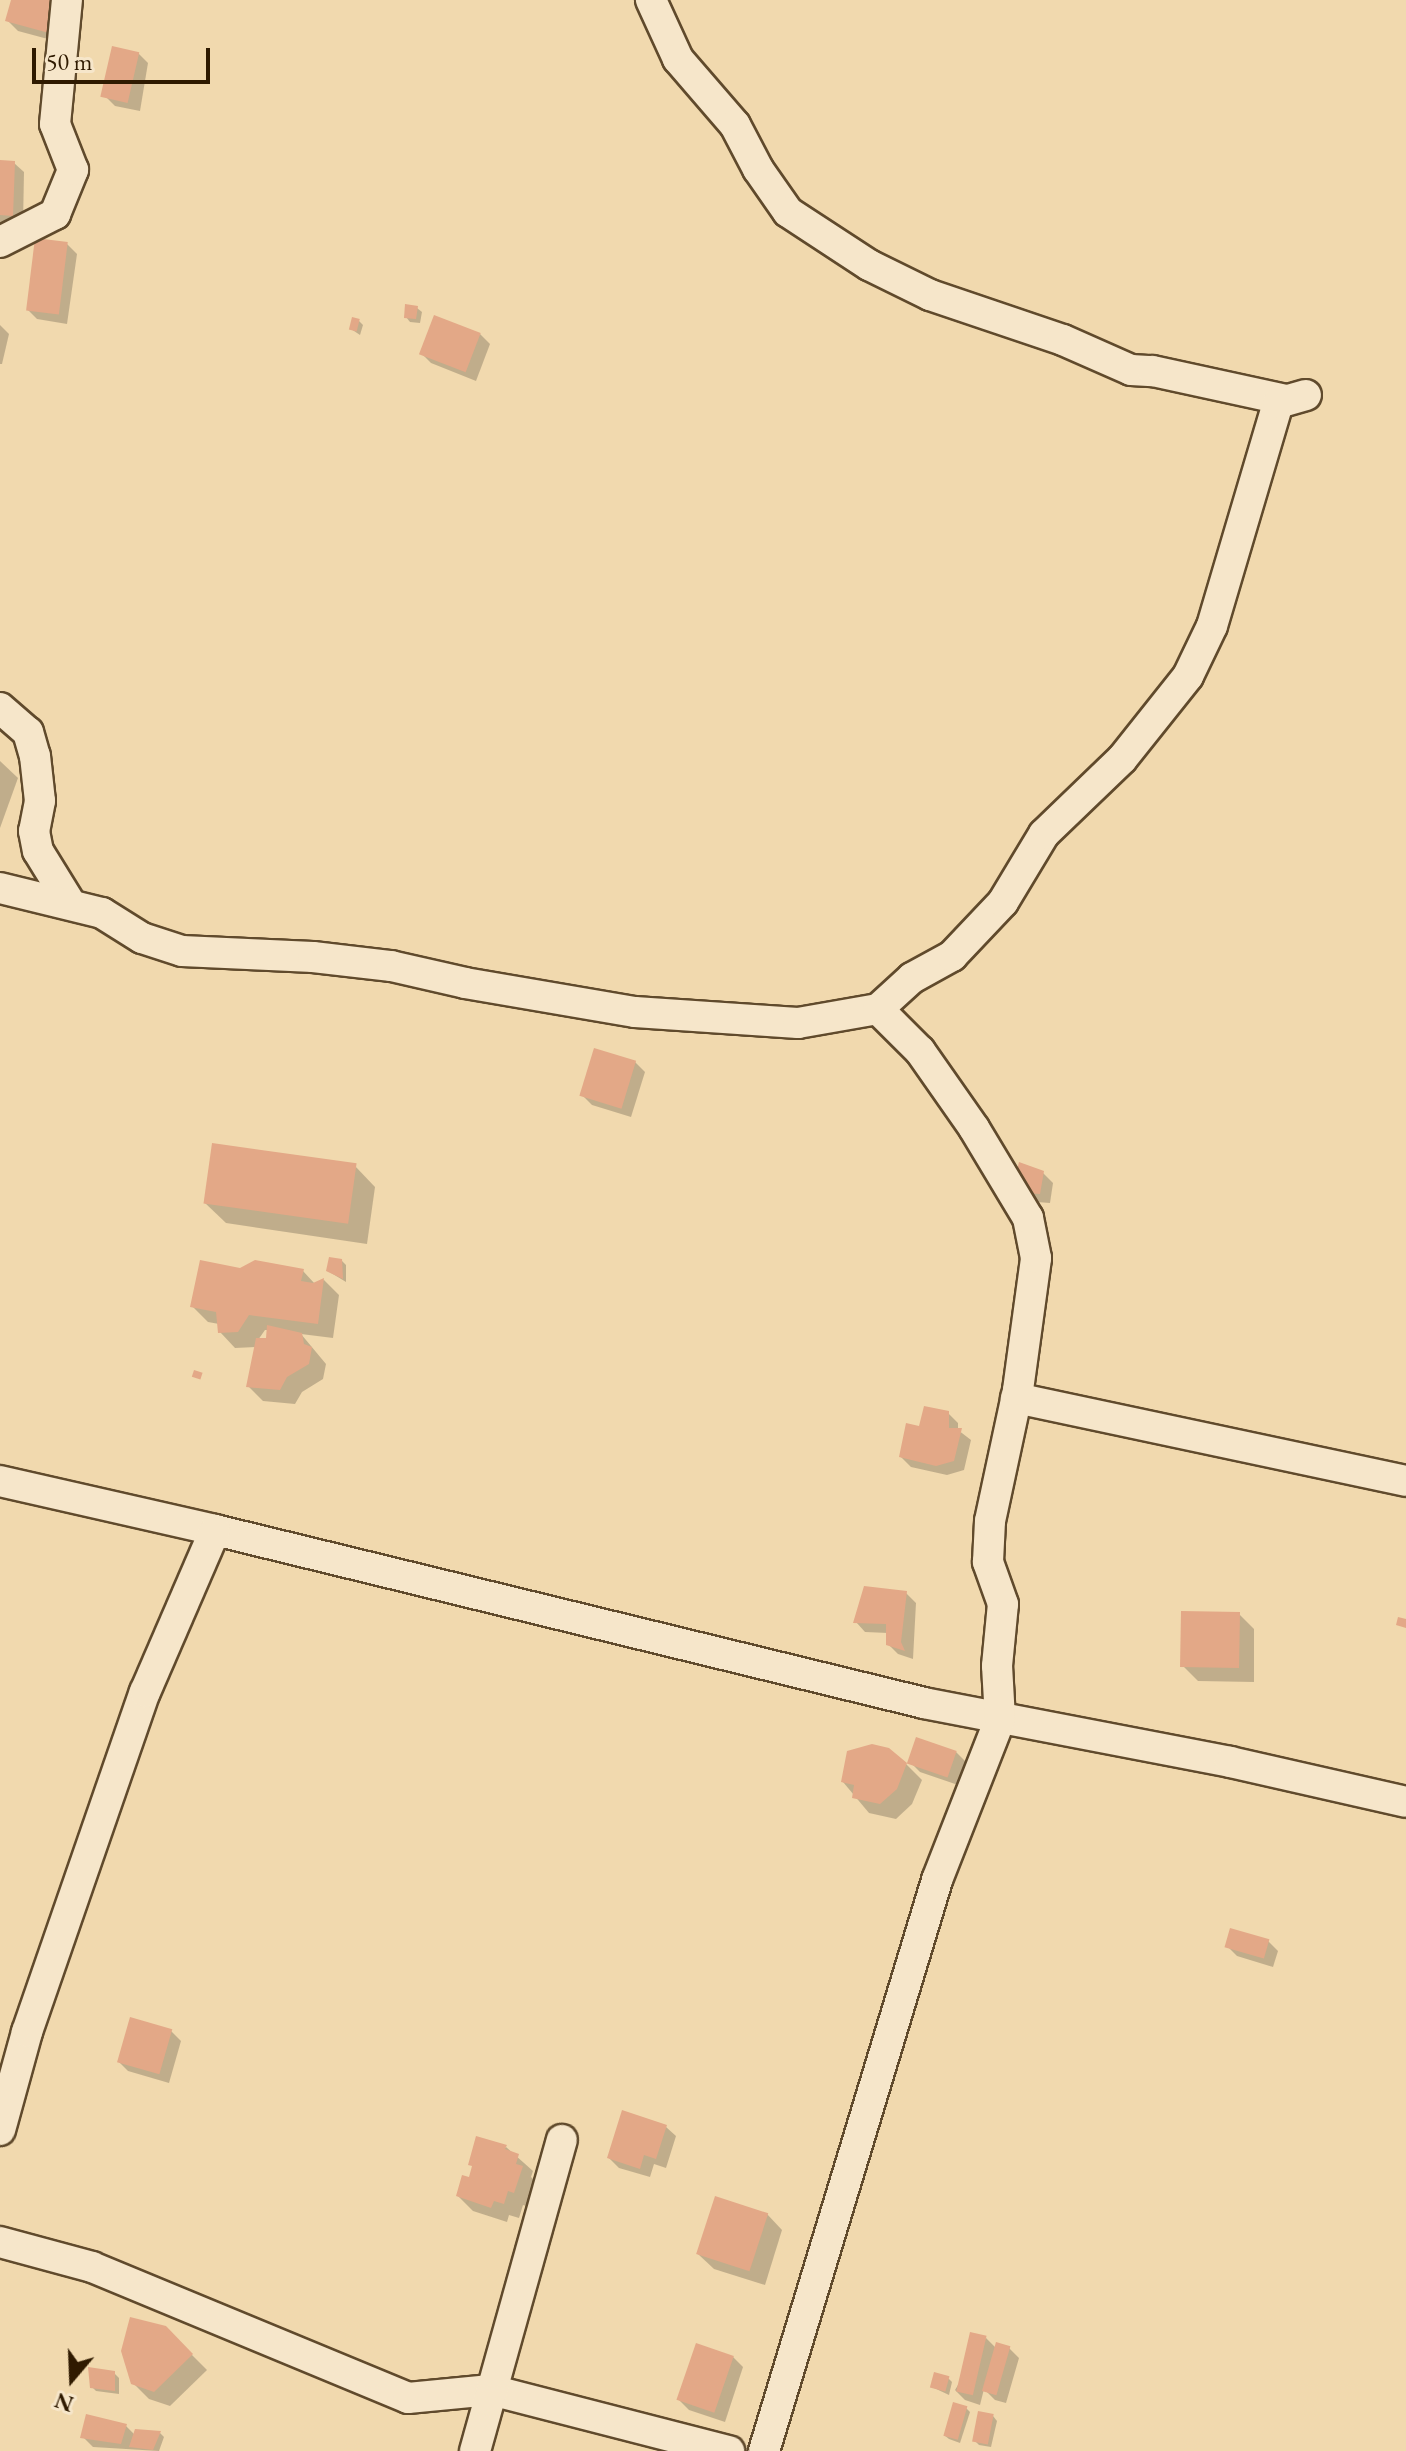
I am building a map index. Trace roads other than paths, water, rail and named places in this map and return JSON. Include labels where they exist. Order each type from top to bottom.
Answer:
[{"type":"street","points":[[0,242],[55,214],[73,170],[55,124],[67,0]]},
{"type":"street","points":[[0,888],[102,913],[142,938],[182,951],[313,957],[391,966],[465,983],[635,1012],[798,1023],[878,1009],[912,978],[952,956],[1003,902],[1044,834],[1122,759],[1188,676],[1212,626],[1278,403],[1296,397],[1153,371],[1131,370],[1063,340],[930,295],[869,265],[788,212],[758,169],[735,125],[678,59],[651,0]]},
{"type":"street","points":[[0,708],[28,732],[35,756],[40,801],[34,831],[38,851],[70,903]]},
{"type":"street","points":[[764,2451],[937,1880],[1000,1719],[997,1666],[1003,1604],[988,1562],[990,1521],[1016,1398],[1036,1258],[1028,1218],[974,1128],[920,1051],[878,1009]]},
{"type":"street","points":[[1016,1398],[1406,1481]]},
{"type":"street","points":[[0,1481],[1000,1719],[1230,1762],[1406,1802]]},
{"type":"street","points":[[0,2130],[27,2032],[145,1692],[215,1530]]},
{"type":"street","points":[[475,2451],[562,2140]]},
{"type":"street","points":[[0,2242],[92,2267],[408,2398],[491,2390],[729,2451]]}]
